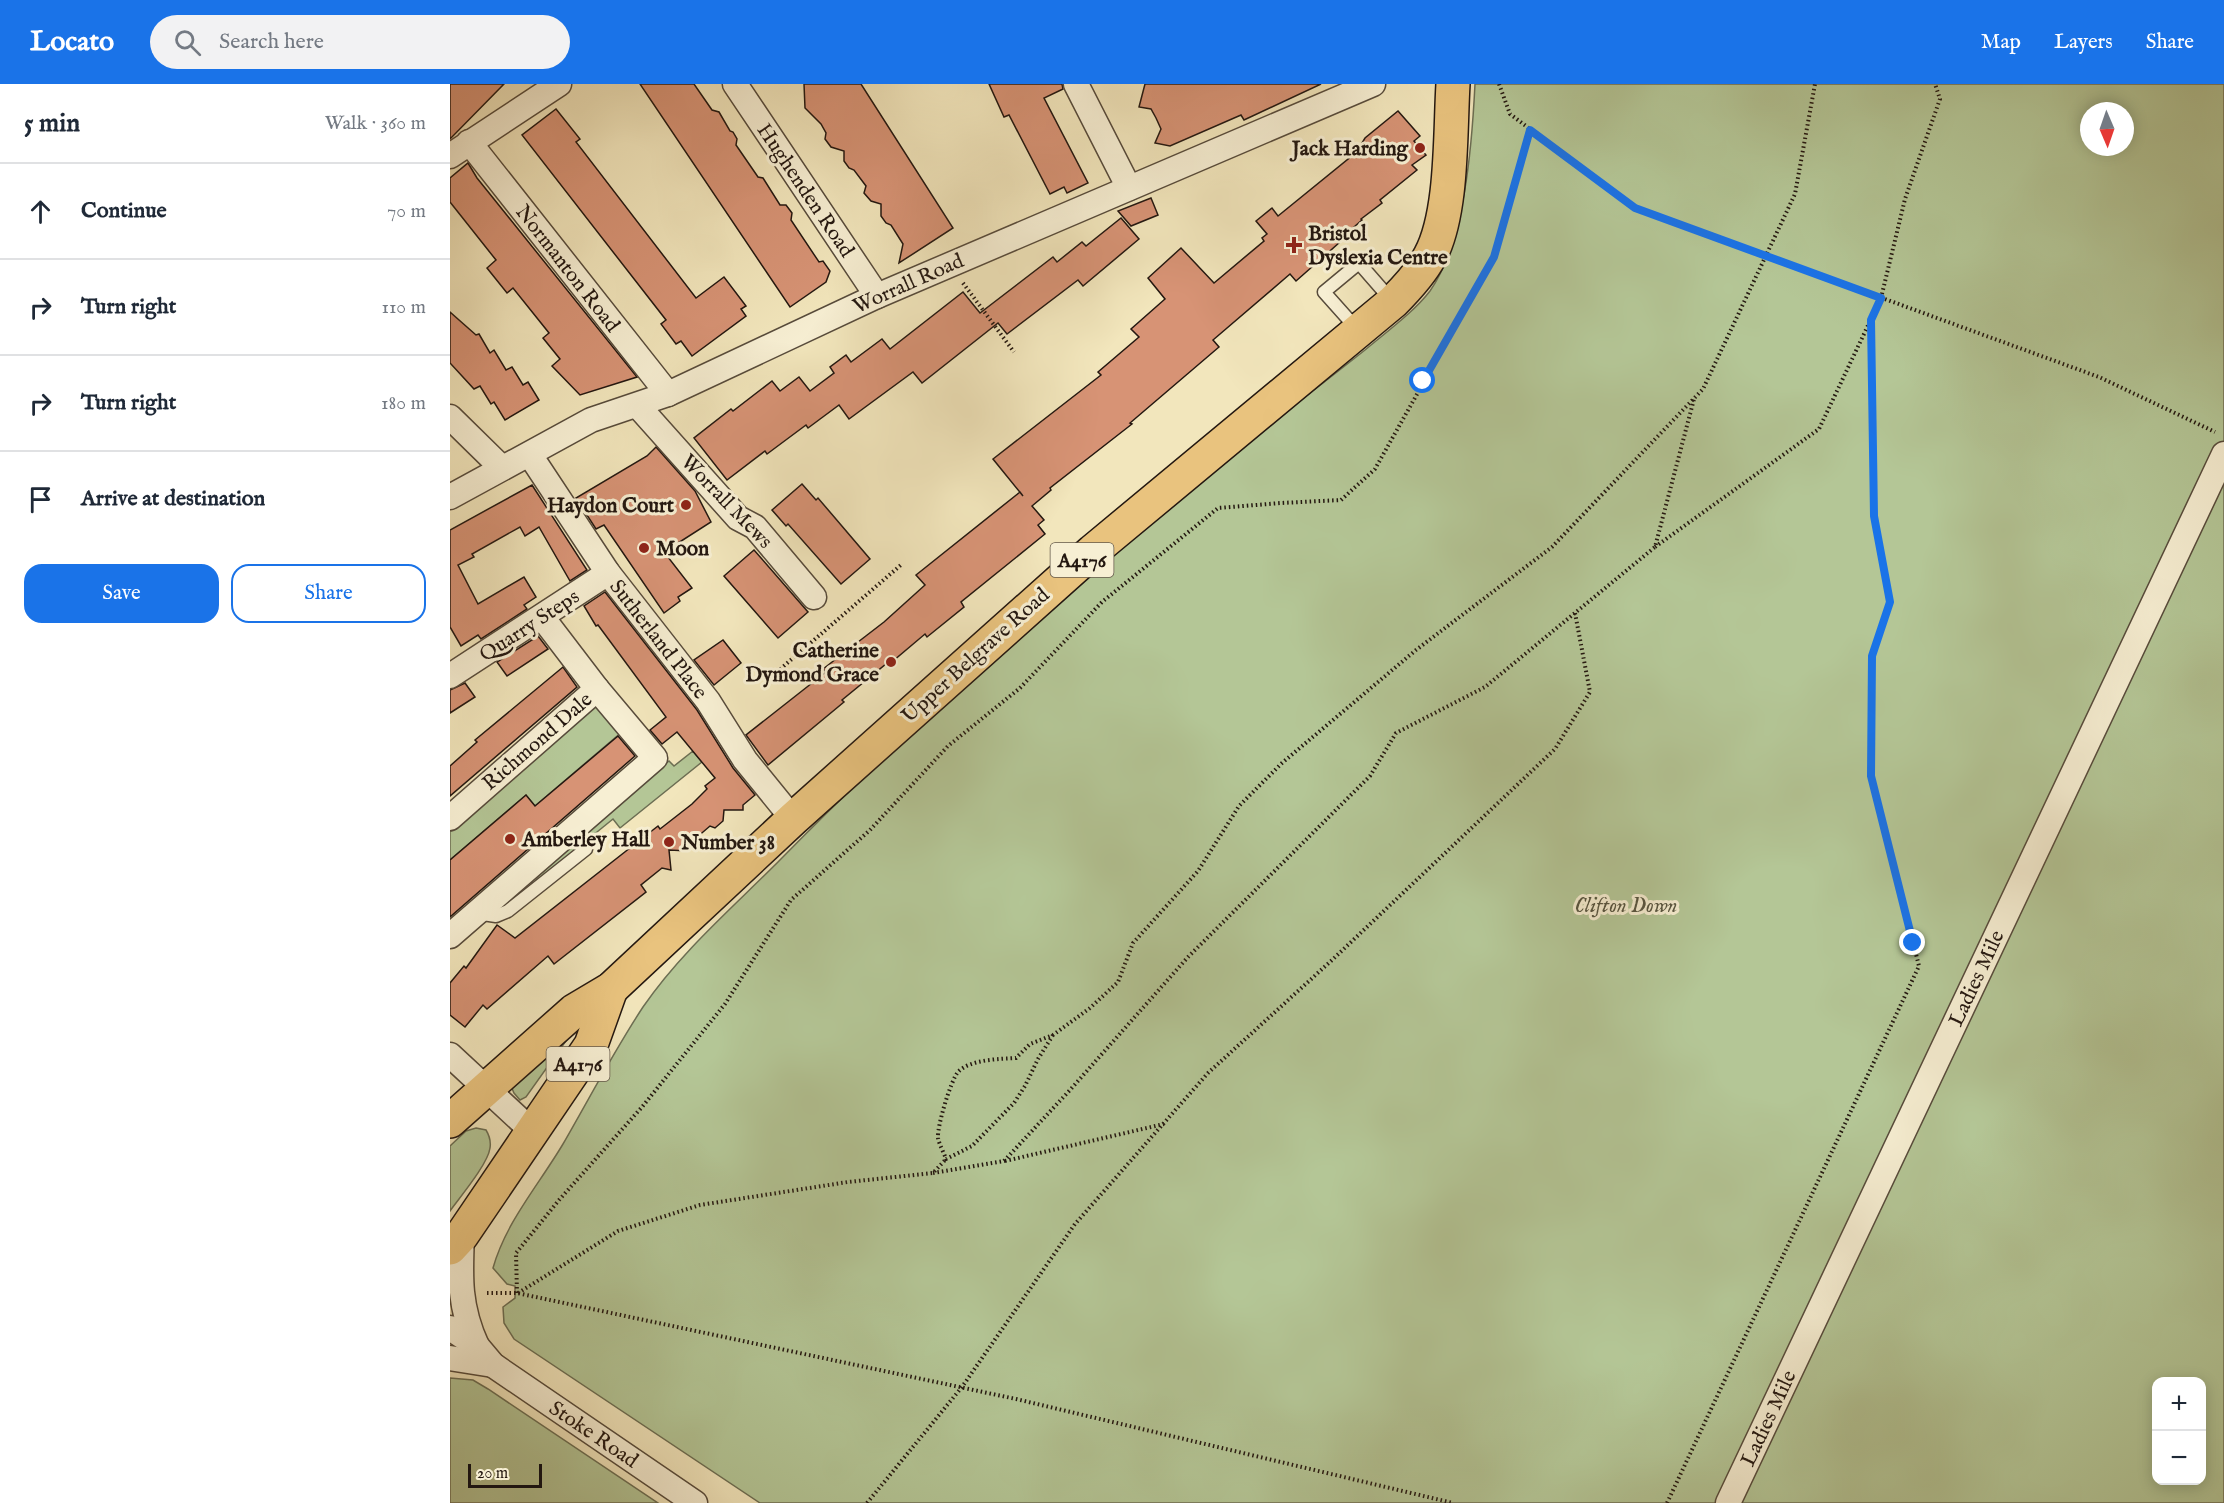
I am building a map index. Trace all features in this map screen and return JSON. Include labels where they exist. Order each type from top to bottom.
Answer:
[{"type":"main road","name":"Upper Belgrave Road","points":[[450,1121],[574,1011],[611,990],[793,819],[1093,550],[1393,302],[1430,256],[1440,231],[1446,202],[1453,84]]},
{"type":"main road","name":"Upper Belgrave Road","points":[[456,1242],[591,1045],[611,990]]},
{"type":"street","points":[[459,149],[559,84]]},
{"type":"street","name":"Hughenden Road","points":[[735,84],[877,296]]},
{"type":"street","points":[[1076,84],[1129,188]]},
{"type":"street","name":"Worrall Road","points":[[450,497],[591,420],[668,394],[877,296],[1373,84]]},
{"type":"street","name":"Normanton Road","points":[[459,149],[668,394]]},
{"type":"street","name":"Worrall Mews","points":[[638,406],[738,518],[755,527],[814,597]]},
{"type":"street","points":[[450,417],[502,468]]},
{"type":"street","name":"Sutherland Place","points":[[530,454],[608,573],[708,701],[745,760],[793,819]]},
{"type":"street","name":"Ladies Mile","points":[[1728,1503],[2224,454]]},
{"type":"street","name":"Quarry Steps","points":[[450,676],[608,573]]},
{"type":"street","points":[[450,936],[655,758],[597,689],[542,617]]},
{"type":"street","name":"Richmond Dale","points":[[450,818],[597,689]]},
{"type":"street","points":[[450,1055],[532,1131]]},
{"type":"street","name":"Stoke Road","points":[[456,1242],[460,1295],[470,1331],[477,1346],[493,1365],[695,1503]]},
{"type":"street","name":"Stoke Road","points":[[450,1328],[477,1346]]},
{"type":"street","name":"Stoke Road","points":[[450,1358],[493,1365]]},
{"type":"lane","points":[[1358,330],[1324,292],[1359,263],[1393,302]]},
{"type":"lane","points":[[476,913],[496,916],[507,911],[585,849]]},
{"type":"path","points":[[1499,84],[1510,114],[1635,208],[2099,377],[2224,436]]},
{"type":"path","points":[[946,1160],[938,1138],[947,1094],[958,1072],[968,1066],[992,1059],[1016,1058],[1030,1044],[1053,1035],[1090,1008],[1118,982],[1133,942],[1198,871],[1239,806],[1282,763],[1416,650],[1552,547],[1703,388],[1795,194],[1815,84]]},
{"type":"path","points":[[1004,1161],[1188,957],[1370,776],[1396,733],[1485,687],[1655,547],[1819,429],[1881,298],[1905,199],[1940,99],[1935,84]]},
{"type":"path","points":[[517,1293],[516,1253],[559,1200],[642,1107],[725,1004],[791,900],[870,830],[948,746],[1020,688],[1102,602],[1218,508],[1281,502],[1341,500],[1375,469],[1494,257],[1530,130]]},
{"type":"path","points":[[950,265],[1014,352]]},
{"type":"path","points":[[1666,1503],[1918,966],[1871,776],[1872,656],[1890,602],[1874,516],[1871,320]]},
{"type":"path","points":[[1655,547],[1695,397]]},
{"type":"path","points":[[770,678],[902,564]]},
{"type":"path","points":[[867,1503],[962,1388],[1075,1224],[1209,1073],[1331,961],[1555,748],[1590,692],[1575,613]]},
{"type":"path","points":[[933,1173],[946,1160],[972,1146],[1014,1103],[1053,1035]]},
{"type":"path","points":[[517,1293],[618,1231],[700,1205],[1004,1161],[1164,1124]]},
{"type":"path","points":[[460,1295],[517,1293],[962,1388],[1453,1503]]},
{"type":"green space","name":"Clifton Down","points":[[1475,84],[2224,84],[2224,1503],[760,1503],[514,1339],[504,1323],[503,1307],[515,1298],[515,1286],[507,1284],[493,1268],[506,1235],[563,1144],[643,1007],[673,968],[828,811],[985,664],[1148,524],[1243,445],[1365,350],[1423,299],[1442,270],[1451,246],[1459,220],[1469,163]]},
{"type":"green space","points":[[598,702],[623,731],[535,806],[526,795],[450,860],[450,832]]},
{"type":"green space","points":[[693,751],[702,762],[620,828],[613,819],[533,884],[527,876],[669,761],[674,766]]},
{"type":"green space","points":[[573,1031],[526,1097],[520,1100],[511,1086]]},
{"type":"green space","points":[[476,1128],[487,1132],[490,1139],[488,1155],[450,1211],[450,1146],[466,1131]]},
{"type":"green space","points":[[450,1378],[473,1380],[488,1389],[658,1503],[450,1503]]},
{"type":"building","points":[[450,84],[504,84],[450,139]]},
{"type":"building","points":[[640,84],[694,84],[712,110],[719,112],[730,131],[733,132],[737,139],[736,145],[758,177],[763,178],[780,205],[786,205],[792,213],[791,220],[819,262],[823,261],[830,271],[826,282],[790,307]]},
{"type":"building","points":[[804,84],[861,84],[953,228],[899,263],[903,244],[891,225],[886,223],[881,216],[881,204],[871,201],[864,193],[866,186],[844,161],[844,151],[831,147],[825,139],[826,133],[821,124],[805,108]]},
{"type":"building","points":[[989,84],[1062,84],[1063,89],[1044,98],[1088,183],[1067,193],[1064,187],[1050,194],[1009,115],[1004,117]]},
{"type":"building","points":[[1145,84],[1321,84],[1244,120],[1241,115],[1170,146],[1155,143],[1161,129],[1151,109],[1139,107]]},
{"type":"building","points":[[556,109],[580,139],[576,142],[696,298],[724,277],[746,306],[741,309],[746,316],[692,356],[681,341],[676,344],[661,324],[666,320],[522,135]]},
{"type":"building","points":[[1398,111],[1420,136],[1414,141],[1426,155],[1412,165],[1417,170],[1380,200],[1382,203],[1361,219],[1347,233],[1349,234],[1296,281],[1290,274],[1213,340],[1219,347],[1130,423],[1132,424],[1050,488],[1051,490],[1032,506],[1044,520],[1038,525],[1045,534],[961,602],[964,607],[927,637],[925,634],[887,666],[886,664],[768,765],[746,735],[826,672],[823,669],[884,622],[925,585],[916,575],[1020,492],[993,459],[1101,375],[1098,372],[1139,337],[1131,329],[1165,299],[1148,278],[1181,248],[1214,283],[1264,241],[1262,238],[1267,234],[1256,221],[1272,208],[1278,216],[1364,146],[1362,143],[1365,138]]},
{"type":"building","points":[[468,163],[477,178],[637,377],[580,395],[552,366],[560,359],[543,338],[549,333],[513,288],[507,293],[487,268],[496,260],[450,202],[450,178]]},
{"type":"building","points":[[1151,198],[1158,215],[1131,226],[1118,211]]},
{"type":"building","points":[[1121,218],[1139,239],[1083,286],[1078,280],[1007,334],[998,323],[922,383],[913,372],[849,419],[839,405],[808,428],[806,425],[767,454],[765,451],[727,480],[694,438],[772,381],[780,391],[799,377],[810,391],[834,373],[830,367],[846,355],[851,362],[882,339],[890,349],[963,292],[980,313],[1053,257],[1057,262],[1082,242],[1086,246]]},
{"type":"building","points":[[450,312],[476,335],[479,334],[490,353],[494,350],[506,370],[512,367],[523,385],[528,382],[539,400],[505,420],[494,402],[491,404],[480,386],[474,389],[450,363]]},
{"type":"building","points":[[656,447],[695,491],[711,522],[664,552],[692,588],[678,597],[680,601],[664,613],[604,525],[596,529],[576,498],[647,456]]},
{"type":"building","points":[[802,484],[816,500],[818,498],[870,559],[841,584],[788,524],[786,526],[772,510]]},
{"type":"building","points":[[532,485],[587,570],[570,581],[539,527],[525,536],[520,527],[472,554],[474,557],[458,565],[478,604],[524,577],[536,597],[524,605],[527,609],[481,639],[478,635],[461,646],[450,627],[450,530]]},
{"type":"building","points":[[754,550],[808,612],[778,638],[724,576]]},
{"type":"building","points":[[605,592],[697,710],[733,768],[755,795],[743,805],[743,810],[724,810],[723,821],[715,828],[710,826],[689,844],[689,851],[669,850],[671,870],[662,868],[641,885],[646,892],[554,964],[548,956],[487,1009],[483,1005],[465,1027],[450,1015],[450,983],[464,966],[466,968],[497,925],[515,938],[658,826],[660,829],[692,804],[707,789],[705,786],[715,778],[677,732],[662,744],[650,730],[666,717],[598,625],[596,626],[584,606]]},
{"type":"building","points":[[538,636],[548,649],[507,676],[497,662]]},
{"type":"building","points":[[723,640],[741,663],[714,685],[694,660]]},
{"type":"building","points":[[563,667],[577,687],[450,796],[450,766],[477,742],[475,740]]},
{"type":"building","points":[[465,683],[475,697],[450,713],[450,690]]},
{"type":"building","points":[[618,736],[635,756],[450,917],[450,860],[526,795],[535,806]]},
{"type":"place","name":"Jack Harding","points":[[1420,148]]},
{"type":"place","name":"Bristol Dyslexia Centre","points":[[1294,245]]},
{"type":"place","name":"Haydon Court","points":[[686,505]]},
{"type":"place","name":"Moon","points":[[644,548]]},
{"type":"place","name":"Catherine Dymond Grace","points":[[891,662]]},
{"type":"place","name":"Amberley Hall","points":[[510,839]]},
{"type":"place","name":"Number 38","points":[[669,842]]},
{"type":"route","points":[[1423,381],[1494,257],[1530,130],[1635,208],[1881,298],[1871,320],[1874,516],[1890,602],[1872,656],[1871,776],[1913,943]]}]
